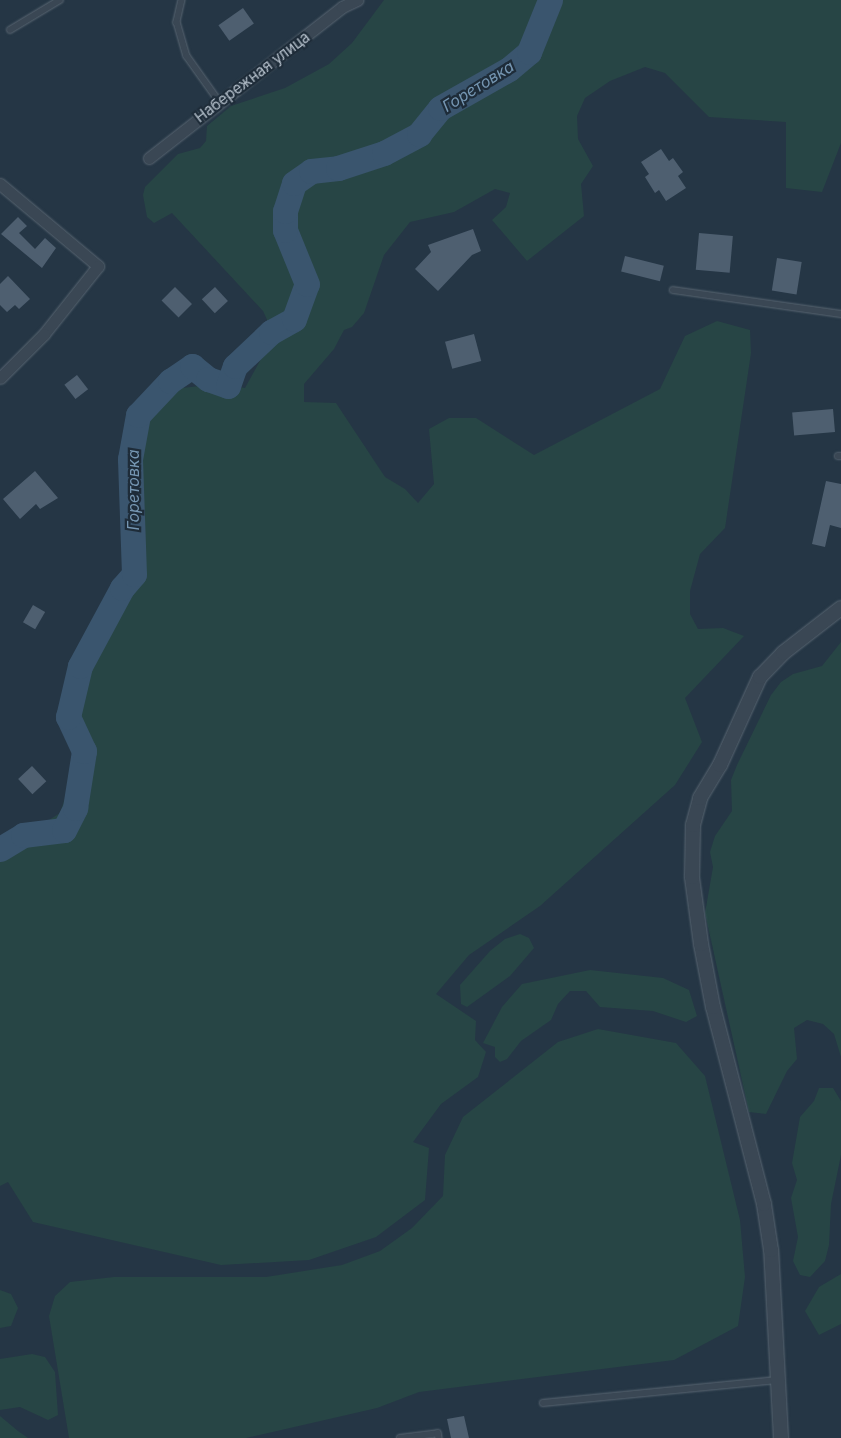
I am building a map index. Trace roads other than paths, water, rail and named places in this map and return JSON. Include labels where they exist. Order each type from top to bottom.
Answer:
[{"type":"street","name":"Набережная улица","points":[[149,158],[219,101],[342,7],[357,0]]},
{"type":"street","points":[[0,184],[98,266],[44,334],[0,378]]},
{"type":"street","points":[[781,1438],[771,1250],[764,1204],[713,1007],[701,944],[692,877],[693,825],[700,798],[720,765],[760,677],[783,653],[841,608]]},
{"type":"lane","points":[[10,30],[60,0]]},
{"type":"lane","points":[[182,0],[177,22],[187,56],[219,101]]},
{"type":"lane","points":[[673,290],[841,314]]},
{"type":"lane","points":[[543,1403],[779,1380]]},
{"type":"lane","points":[[400,1438],[438,1433],[440,1438]]},
{"type":"waterway","name":"Горетовка","points":[[0,849],[23,835],[64,830],[75,808],[84,751],[68,717],[80,666],[122,588],[134,574],[130,459],[138,415],[170,381],[192,366],[208,379],[228,386],[235,366],[271,332],[294,319],[307,284],[285,230],[285,211],[294,183],[311,171],[338,168],[384,153],[419,134],[440,108],[509,69],[529,52],[550,0]]}]
